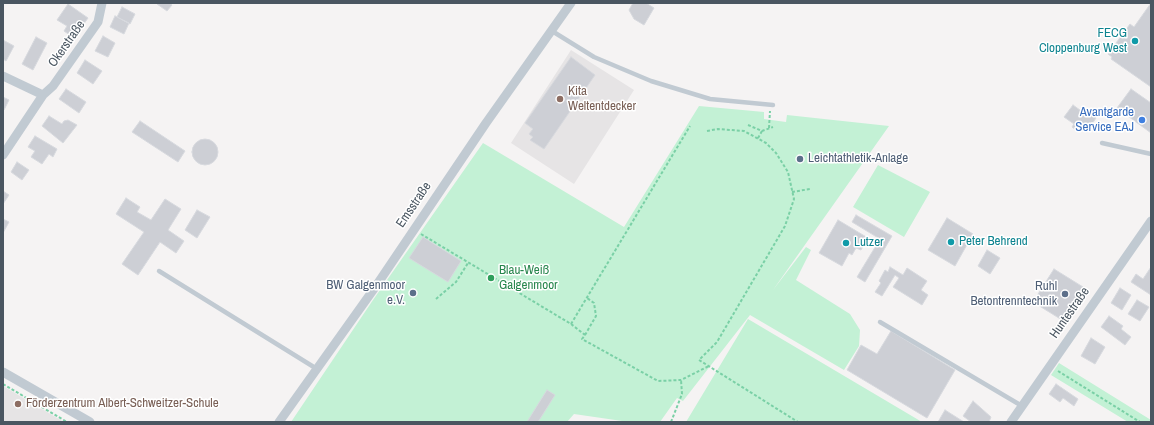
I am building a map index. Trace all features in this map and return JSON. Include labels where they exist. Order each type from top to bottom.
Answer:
[{"type":"street","name":"Okerstraße","points":[[3,154],[43,95],[53,86],[98,22],[102,3]]},
{"type":"street","name":"Emsstraße","points":[[279,422],[414,230],[486,122],[571,3]]},
{"type":"street","points":[[3,76],[43,95]]},
{"type":"street","name":"Huntestraße","points":[[1011,422],[1151,221]]},
{"type":"street","points":[[3,372],[90,422]]},
{"type":"lane","points":[[552,31],[594,58],[651,81],[710,99],[771,105]]},
{"type":"lane","points":[[1102,143],[1151,154]]},
{"type":"lane","points":[[159,271],[317,369]]},
{"type":"lane","points":[[880,322],[1022,406]]},
{"type":"path","points":[[769,129],[771,105]]},
{"type":"path","points":[[748,125],[762,131],[773,127]]},
{"type":"path","points":[[571,324],[690,126]]},
{"type":"path","points":[[707,131],[730,129],[744,131],[766,143],[783,162],[788,172],[794,199],[791,212],[785,226],[717,342],[699,360],[798,422]]},
{"type":"path","points":[[758,138],[762,131]]},
{"type":"path","points":[[792,192],[810,189]]},
{"type":"path","points":[[414,230],[571,324],[585,335]]},
{"type":"path","points":[[436,299],[456,282],[468,263]]},
{"type":"path","points":[[587,298],[594,303],[596,316],[582,339],[646,376],[658,381],[681,380],[709,366]]},
{"type":"path","points":[[1049,366],[1140,422]]},
{"type":"path","points":[[671,422],[682,394],[681,380]]},
{"type":"path","points":[[3,384],[67,422]]},
{"type":"shaded area","points":[[571,50],[634,90],[574,184],[511,143]]},
{"type":"shaded area","name":"Förderzentrum Albert-Schweitzer-Schule","points":[[3,386],[64,422],[3,422]]},
{"type":"green space","points":[[699,106],[764,112],[764,119],[786,122],[787,115],[889,126],[773,290],[806,247],[811,250],[796,280],[850,314],[860,330],[859,346],[844,370],[750,315],[683,401],[677,398],[660,422],[629,422],[574,414],[567,422],[291,422],[373,300],[483,143],[624,227]]},
{"type":"green space","points":[[878,165],[930,192],[904,237],[853,207]]},
{"type":"green space","points":[[748,319],[922,422],[686,422]]},
{"type":"green space","points":[[1059,363],[1151,420],[1151,422],[1128,422],[1051,375]]},
{"type":"building","points":[[169,3],[172,5],[167,11],[157,4]]},
{"type":"building","points":[[633,3],[646,3],[654,8],[644,25],[634,19],[629,10]]},
{"type":"building","name":"FECG Cloppenburg West","points":[[1151,3],[1151,87],[1111,59],[1112,57],[1108,54],[1130,24],[1134,27]]},
{"type":"building","points":[[68,4],[88,18],[74,38],[64,31],[67,26],[57,20]]},
{"type":"building","points":[[122,7],[135,14],[130,24],[117,17]]},
{"type":"building","points":[[115,16],[129,23],[124,34],[110,27]]},
{"type":"building","points":[[103,36],[115,43],[108,57],[95,51]]},
{"type":"building","points":[[36,37],[47,43],[33,70],[22,64]]},
{"type":"building","points":[[3,40],[14,46],[6,61],[3,59]]},
{"type":"building","name":"Kita Weltentdecker","points":[[571,57],[595,75],[544,149],[530,140],[533,137],[529,134],[533,129],[525,123]]},
{"type":"building","points":[[85,60],[102,71],[93,84],[77,73]]},
{"type":"building","points":[[66,89],[86,102],[79,113],[59,99]]},
{"type":"building","name":"Avantgarde Service EAJ","points":[[1131,89],[1151,103],[1151,133],[1117,108]]},
{"type":"building","points":[[3,97],[9,100],[4,110],[3,110]]},
{"type":"building","points":[[1073,105],[1084,113],[1086,110],[1096,118],[1090,127],[1087,125],[1083,130],[1079,127],[1076,130],[1072,127],[1074,124],[1064,117]]},
{"type":"building","points":[[49,116],[62,124],[64,121],[68,120],[77,125],[63,143],[42,126]]},
{"type":"building","points":[[140,121],[185,151],[178,162],[132,132]]},
{"type":"building","points":[[35,136],[57,149],[53,157],[49,154],[42,164],[31,157],[35,151],[28,147]]},
{"type":"building","points":[[205,139],[214,143],[218,152],[214,161],[205,165],[196,161],[192,152],[196,143]]},
{"type":"building","points":[[17,162],[29,170],[22,180],[11,172]]},
{"type":"building","points":[[3,191],[9,195],[3,204]]},
{"type":"building","points":[[126,198],[140,207],[137,212],[151,220],[165,199],[181,209],[168,230],[184,241],[176,253],[160,242],[138,275],[122,264],[144,232],[116,214]]},
{"type":"building","points":[[197,210],[210,217],[197,238],[185,230]]},
{"type":"building","points":[[856,215],[892,236],[865,282],[857,277],[880,239],[852,222]]},
{"type":"building","name":"Peter Behrend","points":[[947,218],[973,234],[955,266],[928,250]]},
{"type":"building","points":[[3,219],[9,222],[3,233]]},
{"type":"building","name":"Lutzer","points":[[838,220],[868,238],[861,250],[856,248],[852,255],[849,253],[842,266],[819,253]]},
{"type":"building","name":"Blau-Weiß Galgenmoor","points":[[423,237],[461,261],[448,282],[409,258]]},
{"type":"building","points":[[987,250],[1000,258],[990,274],[978,266]]},
{"type":"building","points":[[890,267],[903,275],[907,268],[927,281],[921,290],[928,295],[922,305],[893,287],[899,278],[895,275],[882,296],[875,292],[881,283],[879,281],[885,270],[888,272]]},
{"type":"building","points":[[1151,267],[1151,295],[1131,282],[1136,274],[1143,279]]},
{"type":"building","points":[[1054,269],[1083,287],[1062,320],[1033,302]]},
{"type":"building","points":[[1120,288],[1131,295],[1122,310],[1111,303]]},
{"type":"building","points":[[1137,300],[1149,307],[1140,321],[1128,314]]},
{"type":"building","points":[[1109,316],[1123,326],[1121,329],[1131,337],[1125,345],[1101,327]]},
{"type":"building","points":[[891,331],[955,370],[927,418],[847,370],[861,345],[877,354]]},
{"type":"building","points":[[1091,338],[1105,347],[1095,364],[1081,356]]},
{"type":"building","points":[[1056,384],[1078,399],[1074,406],[1063,398],[1060,402],[1049,394]]},
{"type":"building","points":[[547,390],[555,395],[538,422],[527,422]]},
{"type":"building","points":[[973,401],[991,417],[989,422],[971,422],[963,416]]},
{"type":"building","points":[[945,410],[964,422],[938,422]]},
{"type":"place","name":"FECG Cloppenburg West","points":[[1135,41]]},
{"type":"place","name":"Kita Weltentdecker","points":[[560,99]]},
{"type":"place","name":"Avantgarde Service EAJ","points":[[1142,120]]},
{"type":"place","name":"Leichtathletik-Anlage","points":[[800,159]]},
{"type":"place","name":"Peter Behrend","points":[[951,242]]},
{"type":"place","name":"Lutzer","points":[[846,243]]},
{"type":"place","name":"Blau-Weiß Galgenmoor","points":[[491,278]]},
{"type":"place","name":"BW Galgenmoor e.V.","points":[[413,293]]},
{"type":"place","name":"Ruhl Betontrenntechnik","points":[[1065,294]]},
{"type":"place","name":"Förderzentrum Albert-Schweitzer-Schule","points":[[18,404]]}]
